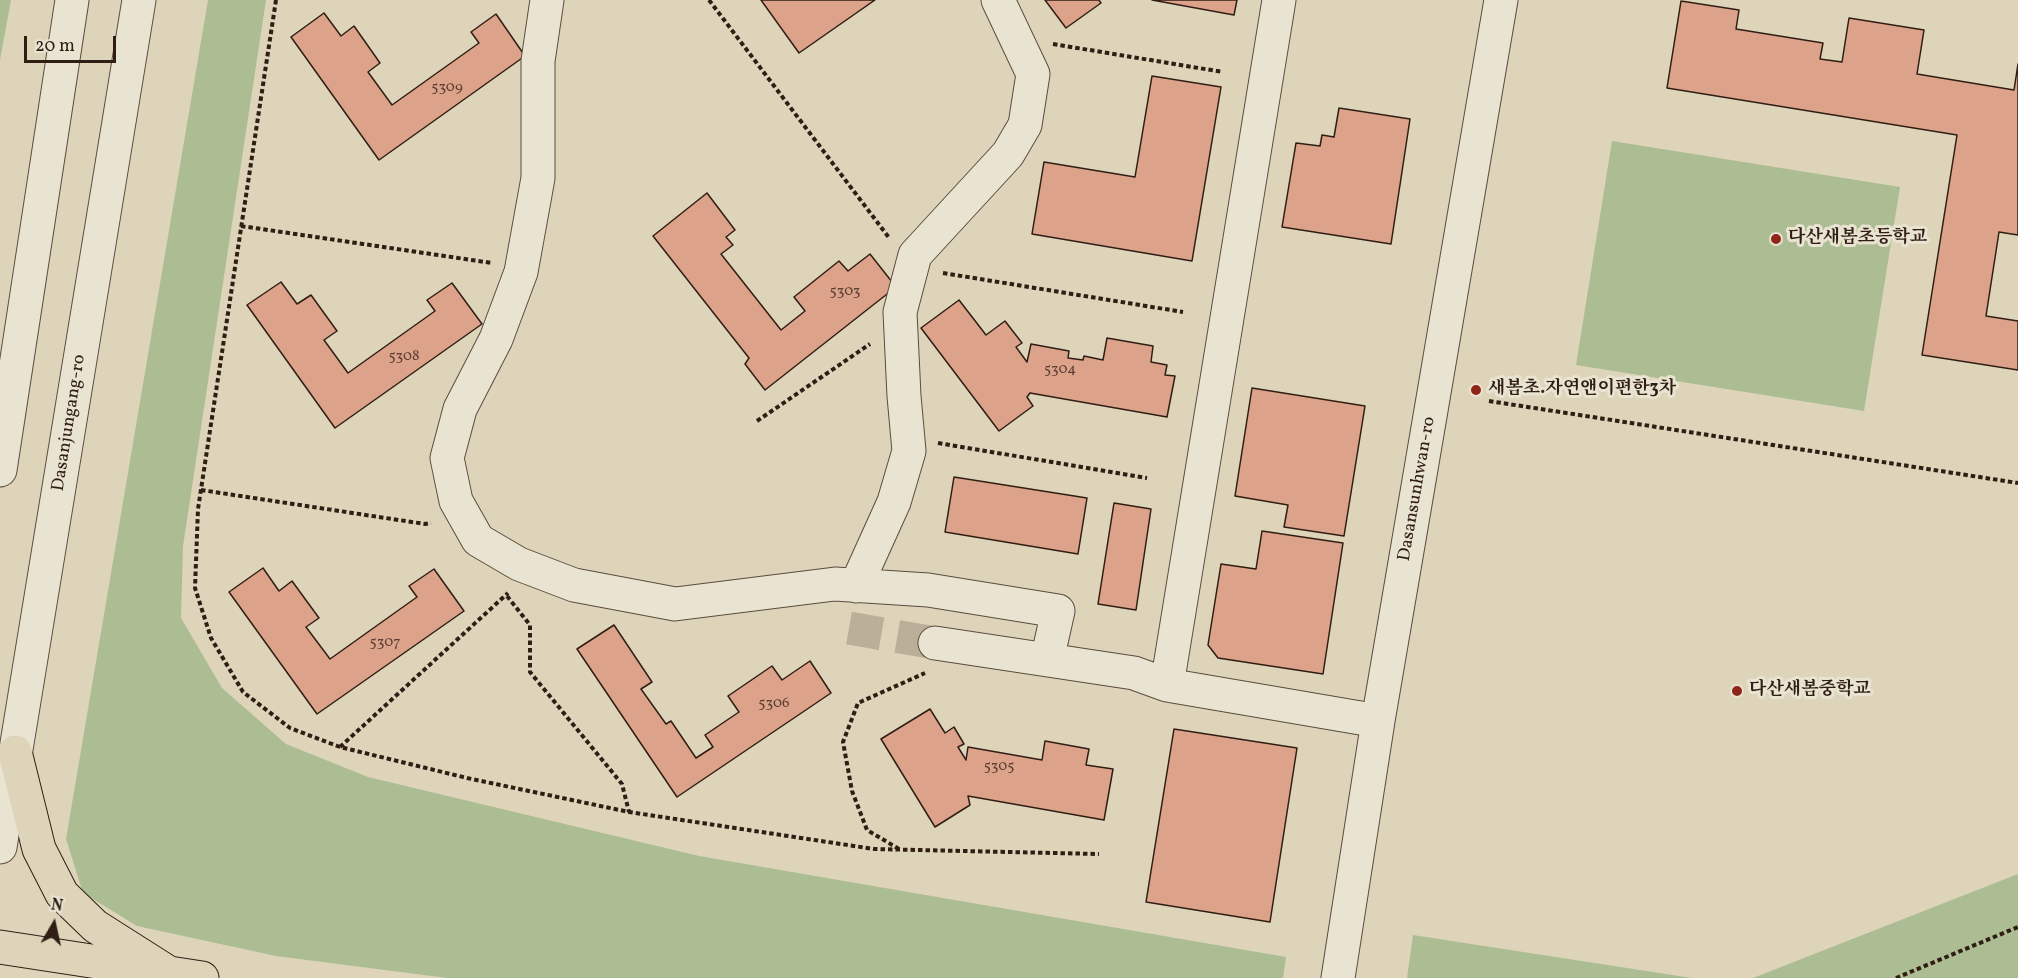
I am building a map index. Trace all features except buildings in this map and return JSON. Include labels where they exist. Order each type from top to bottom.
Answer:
[{"type":"highway","points":[[15,752],[39,849],[62,894],[95,926],[169,973]]},
{"type":"highway","points":[[0,947],[202,978]]},
{"type":"street","points":[[0,470],[72,0]]},
{"type":"street","name":"Dasanjungang-ro","points":[[0,847],[139,0]]},
{"type":"street","points":[[547,0],[538,61],[538,178],[522,267],[496,339],[460,409],[447,458],[456,501],[478,540],[519,564],[574,585],[675,604],[835,585],[927,590],[1058,611],[1047,660]]},
{"type":"street","points":[[856,586],[894,502],[909,451],[900,312],[915,255],[1008,154],[1025,124],[1033,74],[998,0]]},
{"type":"street","points":[[1167,685],[1279,0]]},
{"type":"street","name":"Dasansunhwan-ro","points":[[1338,978],[1378,721],[1501,0]]},
{"type":"street","points":[[935,656],[1047,660],[1134,674],[1167,685],[1378,721]]},
{"type":"path","points":[[276,0],[201,490],[195,588],[211,638],[243,692],[290,728],[340,747],[467,778],[629,812],[873,849],[1099,854]]},
{"type":"path","points":[[1016,38],[1223,72]]},
{"type":"path","points":[[241,226],[522,267]]},
{"type":"path","points":[[757,421],[901,324]]},
{"type":"path","points":[[1489,400],[2018,483]]},
{"type":"path","points":[[908,438],[1147,478]]},
{"type":"path","points":[[201,490],[425,524],[464,515]]},
{"type":"path","points":[[340,747],[507,596],[519,564]]},
{"type":"path","points":[[507,596],[530,625],[530,672],[622,784],[629,812]]},
{"type":"path","points":[[900,849],[867,830],[852,791],[843,742],[858,703],[935,656]]},
{"type":"path","points":[[1896,978],[2018,927]]},
{"type":"green space","points":[[0,0],[11,0],[0,60]]},
{"type":"green space","points":[[208,0],[266,0],[183,546],[181,618],[222,688],[286,744],[368,777],[699,856],[1286,957],[1283,978],[447,978],[276,956],[137,926],[83,893],[66,839]]},
{"type":"green space","points":[[1612,141],[1900,187],[1864,411],[1576,365]]},
{"type":"green space","points":[[2018,874],[2018,978],[1753,978]]},
{"type":"green space","points":[[1413,935],[1692,978],[1407,978]]},
{"type":"tunnel","points":[[849,628],[935,643]]},
{"type":"place","name":"다산새봄초등학교","points":[[1776,239]]},
{"type":"place","name":"새봄초.자연앤이편한3차","points":[[1476,390]]},
{"type":"place","name":"다산새봄중학교","points":[[1737,691]]}]
